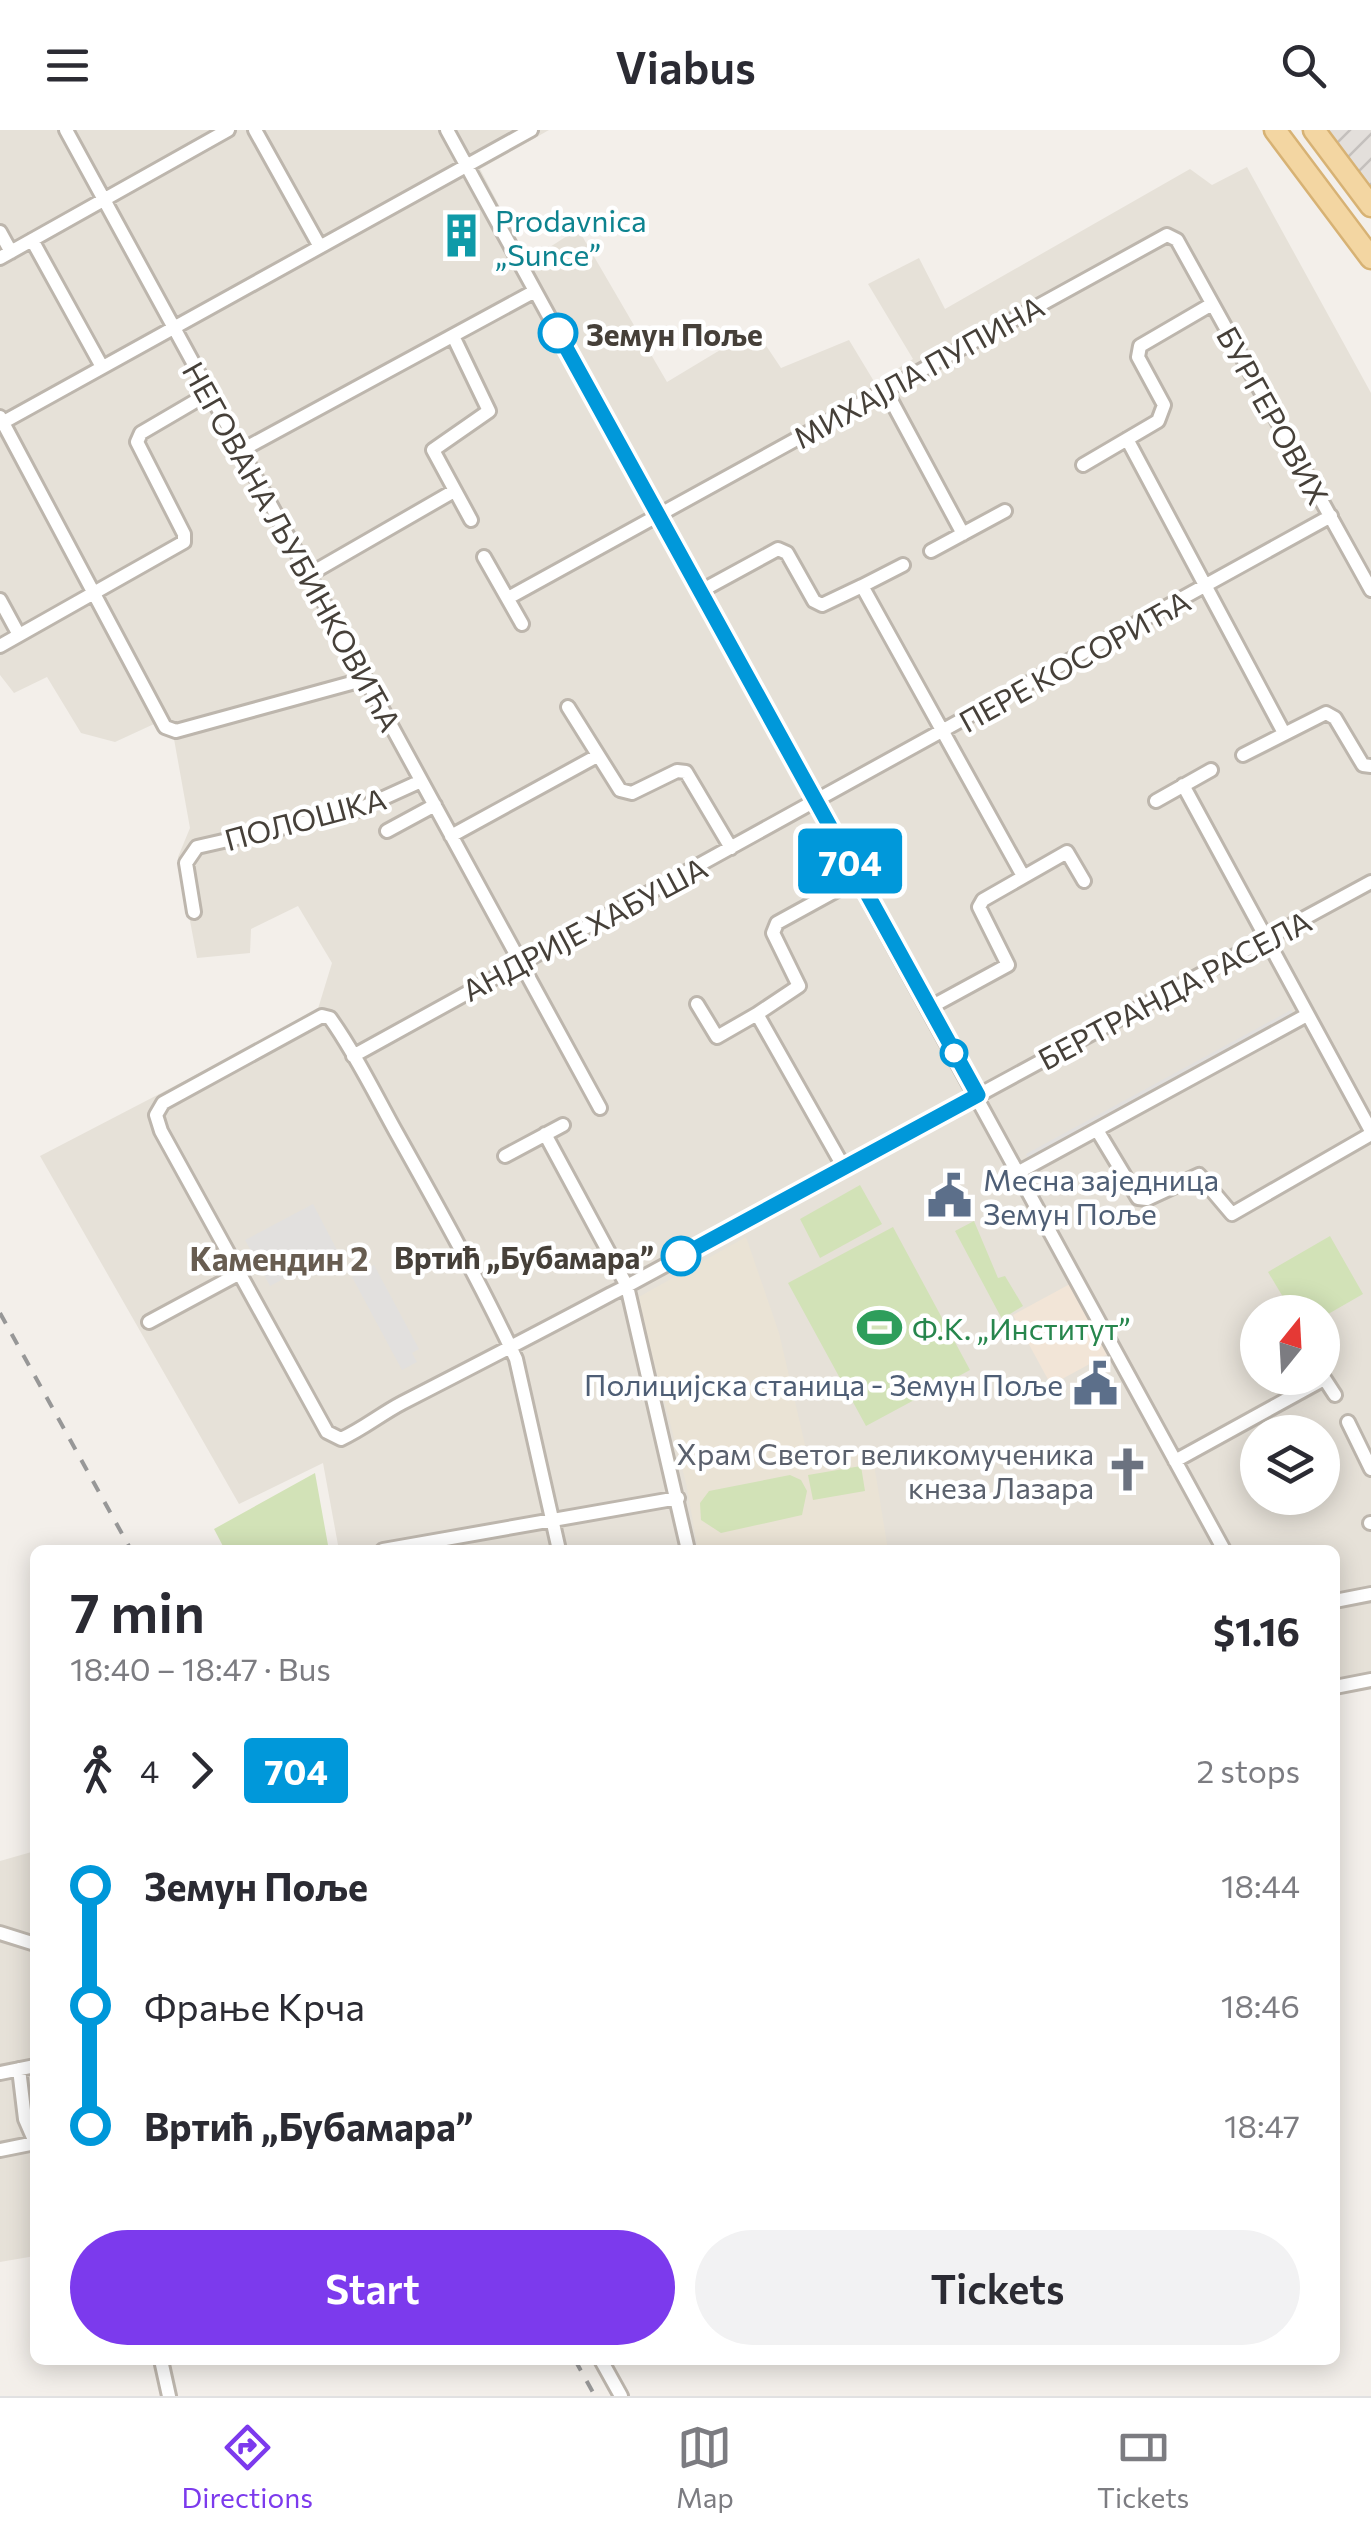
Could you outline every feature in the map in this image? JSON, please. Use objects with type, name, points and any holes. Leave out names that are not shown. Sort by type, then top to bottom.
[{"type":"main road","points":[[1275,130],[1371,258]]},
{"type":"main road","points":[[1314,130],[1371,206]]},
{"type":"street","name":"НЕГОВАНА ЉУБИНКОВИЋА","points":[[66,130],[600,1108]]},
{"type":"street","points":[[0,232],[6,255],[228,130]]},
{"type":"street","points":[[256,130],[319,245]]},
{"type":"street","points":[[447,130],[1221,1545]]},
{"type":"street","points":[[366,679],[176,731],[162,725],[97,593],[1,421],[531,130]]},
{"type":"street","name":"МИХАЈЛА ПУПИНА","points":[[508,598],[1162,236],[1177,240]]},
{"type":"street","points":[[32,240],[101,365]]},
{"type":"street","name":"БУРГЕРОВИХ","points":[[1177,240],[1371,590]]},
{"type":"street","points":[[242,450],[536,291]]},
{"type":"street","points":[[1083,465],[1158,421],[1163,409],[1138,357],[1140,346],[1212,304]]},
{"type":"street","points":[[454,336],[490,411],[435,446],[434,454],[470,520]]},
{"type":"street","points":[[886,389],[963,534]]},
{"type":"street","points":[[0,646],[184,542],[184,534],[137,442],[141,433],[211,392]]},
{"type":"street","points":[[1127,439],[1284,733]]},
{"type":"street","points":[[310,574],[454,491]]},
{"type":"street","points":[[930,551],[1005,512]]},
{"type":"street","name":"ПЕРЕ КОСОРИЋА","points":[[816,802],[1332,516]]},
{"type":"street","points":[[701,591],[778,550],[787,553],[814,601],[822,605],[903,565]]},
{"type":"street","points":[[484,557],[522,624]]},
{"type":"street","points":[[862,586],[946,731],[1023,876]]},
{"type":"street","points":[[0,600],[20,636]]},
{"type":"street","points":[[568,707],[616,786],[628,794],[677,771],[686,772],[731,848]]},
{"type":"street","points":[[1243,755],[1322,714],[1331,714],[1360,762],[1371,766]]},
{"type":"street","points":[[451,836],[596,756]]},
{"type":"street","points":[[1156,800],[1210,770]]},
{"type":"street","name":"ПОЛОШКА","points":[[194,912],[186,863],[190,854],[204,844],[356,811],[421,781]]},
{"type":"street","points":[[1097,1130],[1138,1198],[1147,1199],[1198,1175],[1232,1214],[1371,1132],[1183,786]]},
{"type":"street","name":"АНДРИЈЕ ХАБУША","points":[[353,1056],[816,802]]},
{"type":"street","points":[[387,830],[434,806]]},
{"type":"street","points":[[929,1008],[1006,968],[1008,962],[979,907],[1067,852],[1084,881]]},
{"type":"street","points":[[697,1004],[717,1037],[799,986],[773,933],[776,923],[859,878]]},
{"type":"street","name":"БЕРТРАНДА РАСЕЛА","points":[[240,1273],[327,1432],[336,1439],[1371,882]]},
{"type":"street","points":[[758,1014],[843,1166]]},
{"type":"street","points":[[1019,1172],[1307,1015]]},
{"type":"street","points":[[148,1322],[240,1273],[158,1124],[163,1103],[322,1016],[333,1021],[510,1347],[558,1545]]},
{"type":"street","points":[[505,1156],[563,1124]]},
{"type":"street","points":[[545,1134],[626,1286],[687,1545]]},
{"type":"street","points":[[1175,1460],[1292,1395]]},
{"type":"street","points":[[1348,1422],[1371,1469]]},
{"type":"street","points":[[412,1545],[678,1498]]},
{"type":"street","points":[[1340,1599],[1371,1594]]},
{"type":"street","points":[[1340,1686],[1371,1680]]},
{"type":"street","points":[[0,1933],[30,1942]]},
{"type":"street","points":[[0,2074],[30,2067]]},
{"type":"street","points":[[19,2070],[24,2119],[30,2132]]},
{"type":"street","points":[[0,2150],[30,2143]]},
{"type":"street","points":[[162,2365],[168,2396]]},
{"type":"street","points":[[604,2365],[620,2396]]},
{"type":"shaded area","points":[[0,130],[549,130],[480,169],[528,261],[578,229],[667,382],[755,329],[781,368],[849,340],[875,383],[913,359],[868,284],[919,258],[945,309],[1190,169],[1212,185],[1247,167],[1371,393],[1371,1688],[1340,1694],[1340,1545],[338,1545],[323,1463],[239,1504],[40,1156],[317,1012],[332,963],[298,906],[251,929],[250,953],[197,958],[178,857],[190,828],[174,739],[154,724],[115,742],[81,733],[47,677],[14,693],[0,675]]},
{"type":"shaded area","points":[[1324,130],[1371,130],[1371,192]]},
{"type":"shaded area","points":[[1291,1010],[1298,1020],[1032,1166],[1026,1154]]},
{"type":"shaded area","points":[[313,1204],[337,1250],[270,1286],[245,1240]]},
{"type":"shaded area","points":[[746,1237],[779,1333],[809,1462],[872,1452],[887,1545],[697,1545],[686,1483],[637,1298]]},
{"type":"shaded area","points":[[374,1265],[419,1349],[412,1353],[417,1362],[402,1370],[352,1277]]},
{"type":"shaded area","points":[[1070,1284],[1108,1354],[1051,1385],[1013,1315]]},
{"type":"shaded area","points":[[30,1852],[30,2257],[0,2262],[0,1861]]},
{"type":"green space","points":[[860,1185],[882,1224],[820,1258],[800,1219]]},
{"type":"green space","points":[[974,1221],[998,1278],[1005,1276],[1023,1306],[1002,1319],[955,1231]]},
{"type":"green space","name":"Ф.К. „Институт”","points":[[893,1227],[970,1370],[866,1426],[788,1283]]},
{"type":"green space","points":[[1330,1236],[1363,1294],[1340,1307],[1340,1295],[1282,1295],[1268,1272]]},
{"type":"green space","points":[[861,1466],[865,1491],[813,1500],[808,1475]]},
{"type":"green space","points":[[315,1473],[328,1545],[222,1545],[214,1529]]},
{"type":"green space","points":[[790,1475],[801,1480],[807,1491],[802,1515],[721,1533],[701,1520],[700,1503],[709,1491]]},
{"type":"railway","points":[[0,1313],[128,1545]]},
{"type":"railway","points":[[578,2365],[595,2396]]},
{"type":"bus line","name":"704","points":[[558,333],[978,1095],[681,1256]]},
{"type":"place","name":"Prodavnica „Sunce”","points":[[462,236]]},
{"type":"place","name":"Земун Поље","points":[[558,333]]},
{"type":"place","name":"Месна заједница Земун Поље","points":[[950,1195]]},
{"type":"place","name":"Вртић „Бубамара”","points":[[681,1256]]},
{"type":"place","name":"Ф.К. „Институт”","points":[[879,1327]]},
{"type":"place","name":"Полицијска станица - Земун Поље","points":[[1096,1383]]},
{"type":"place","name":"Храм Светог великомученика кнеза Лазара","points":[[1127,1469]]},
{"type":"district","name":"Камендин 2","points":[[279,1258]]}]
